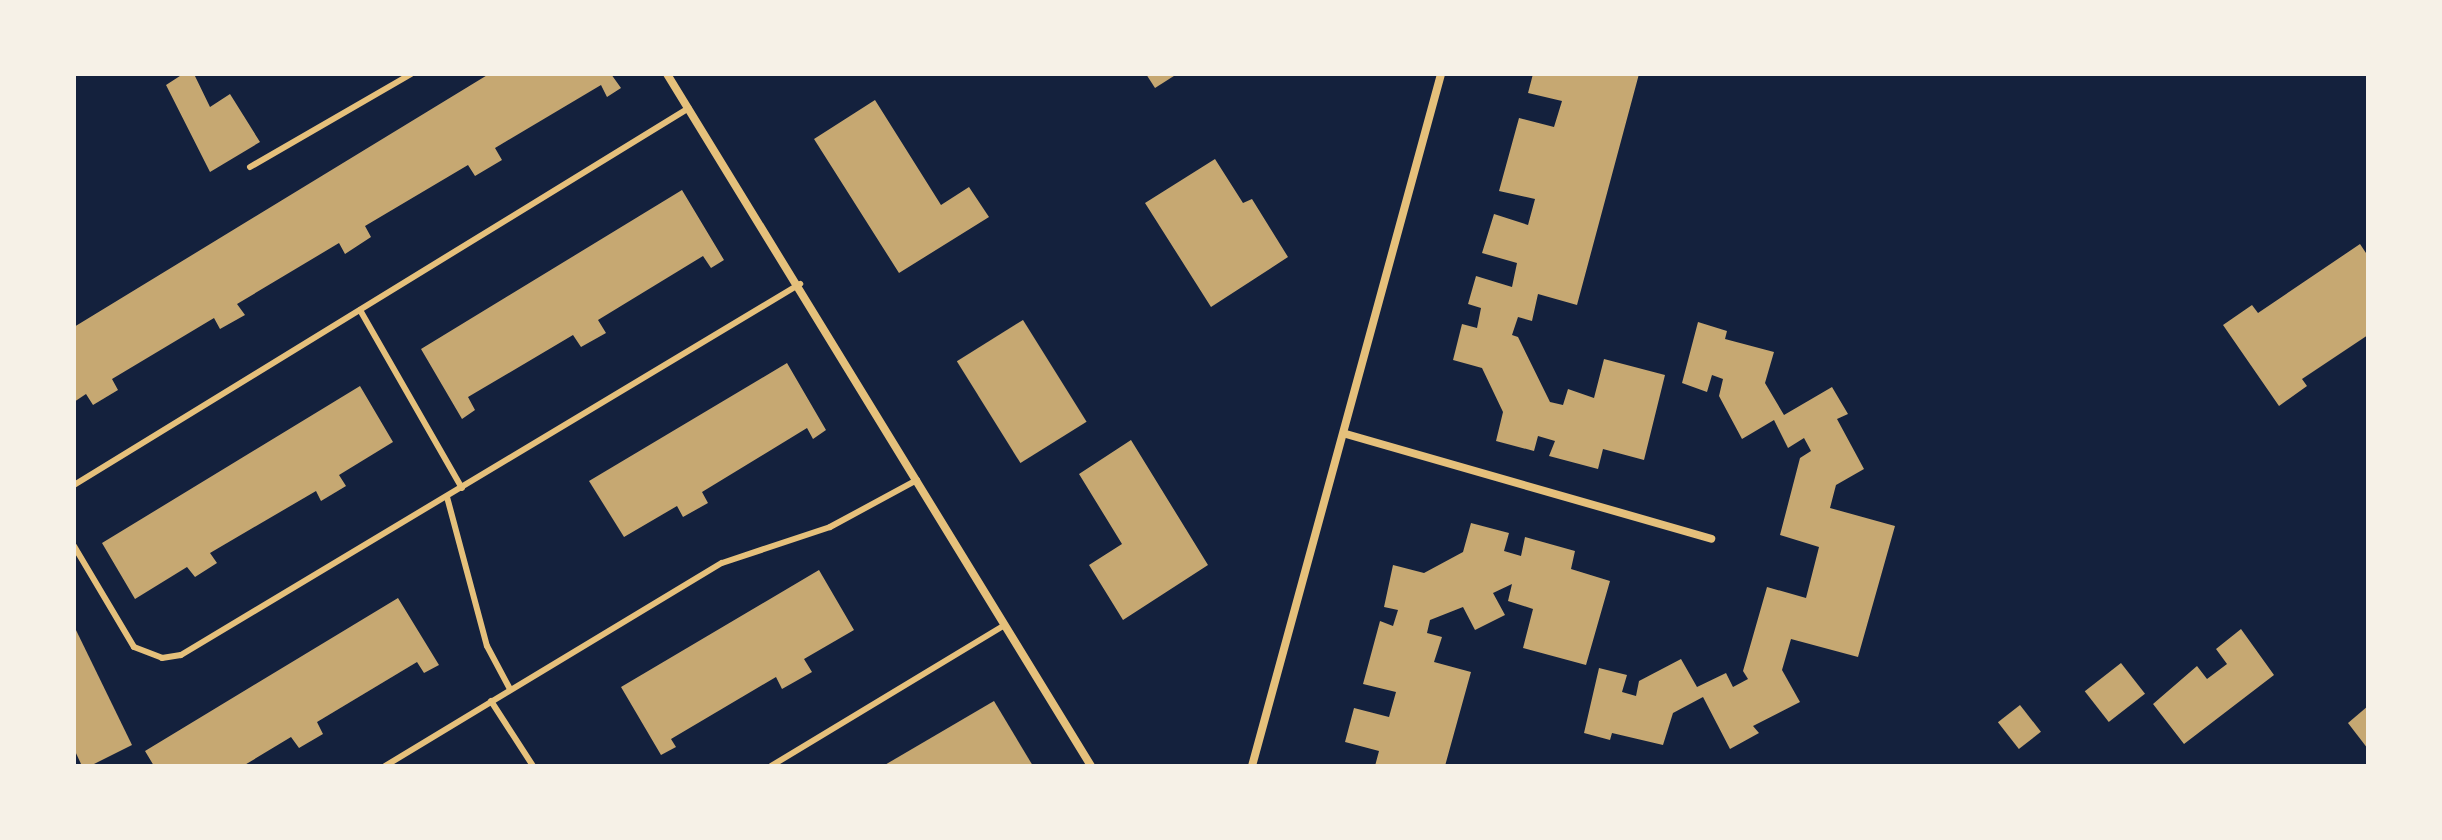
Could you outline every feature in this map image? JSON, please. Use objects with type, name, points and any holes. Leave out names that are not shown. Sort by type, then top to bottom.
[{"type":"street","points":[[667,74],[800,284],[1091,766]]},
{"type":"street","points":[[1252,766],[1346,434],[1441,74]]},
{"type":"street","points":[[1346,434],[1711,539]]},
{"type":"lane","points":[[250,167],[411,74]]},
{"type":"lane","points":[[74,485],[689,108]]},
{"type":"lane","points":[[74,546],[134,647],[162,658],[181,655],[800,284]]},
{"type":"lane","points":[[360,310],[462,488]]},
{"type":"lane","points":[[385,766],[722,563],[830,527],[917,480]]},
{"type":"lane","points":[[447,497],[487,646],[510,689]]},
{"type":"lane","points":[[771,766],[1005,625]]},
{"type":"lane","points":[[491,701],[533,766]]},
{"type":"building","points":[[183,74],[194,74],[210,107],[230,94],[260,142],[210,172],[166,85]]},
{"type":"building","points":[[489,74],[611,74],[621,88],[607,97],[601,85],[495,148],[502,160],[475,176],[468,165],[365,226],[371,237],[345,254],[339,243],[237,304],[245,315],[220,329],[214,318],[112,379],[118,390],[93,405],[86,394],[74,402],[74,327]]},
{"type":"building","points":[[1146,74],[1177,74],[1155,88]]},
{"type":"building","points":[[1533,74],[1639,74],[1577,305],[1538,294],[1532,321],[1518,317],[1512,335],[1518,337],[1550,402],[1563,405],[1568,389],[1594,398],[1604,359],[1665,375],[1644,460],[1603,449],[1598,469],[1549,456],[1555,441],[1538,436],[1534,451],[1496,441],[1503,412],[1482,368],[1453,360],[1462,324],[1477,328],[1481,308],[1468,304],[1476,276],[1512,287],[1517,263],[1482,253],[1494,214],[1528,225],[1535,199],[1499,191],[1519,118],[1554,127],[1562,101],[1528,93]]},
{"type":"building","points":[[875,100],[941,205],[969,187],[989,217],[899,273],[814,139]]},
{"type":"building","points":[[1215,159],[1243,203],[1252,199],[1288,257],[1211,307],[1145,203]]},
{"type":"building","points":[[682,190],[724,260],[711,268],[703,256],[598,320],[606,333],[581,347],[573,335],[468,397],[475,410],[462,419],[421,349]]},
{"type":"building","points":[[2360,244],[2368,256],[2368,335],[2302,379],[2307,386],[2279,406],[2223,325],[2252,305],[2258,313]]},
{"type":"building","points":[[1023,320],[1087,422],[1020,463],[957,361]]},
{"type":"building","points":[[1698,322],[1727,331],[1725,339],[1774,352],[1765,383],[1784,415],[1832,387],[1848,414],[1837,419],[1864,469],[1836,485],[1830,508],[1895,526],[1858,657],[1791,639],[1782,670],[1800,702],[1753,726],[1759,733],[1730,749],[1703,697],[1673,713],[1663,745],[1612,733],[1610,740],[1584,733],[1599,668],[1627,675],[1622,692],[1636,696],[1639,681],[1681,659],[1697,687],[1726,673],[1733,687],[1748,679],[1743,671],[1767,587],[1806,598],[1819,547],[1780,535],[1800,458],[1811,451],[1804,438],[1788,448],[1774,420],[1742,439],[1719,396],[1723,379],[1712,375],[1707,392],[1682,383]]},
{"type":"building","points":[[787,363],[826,430],[813,439],[807,428],[702,492],[708,503],[683,517],[677,506],[624,537],[589,481]]},
{"type":"building","points":[[360,386],[393,442],[339,475],[346,486],[321,501],[316,491],[210,553],[217,563],[195,577],[187,567],[135,599],[102,543]]},
{"type":"building","points":[[1131,440],[1208,565],[1123,620],[1089,565],[1122,544],[1079,474]]},
{"type":"building","points":[[1471,523],[1509,533],[1504,551],[1521,556],[1525,537],[1575,551],[1571,569],[1610,581],[1586,665],[1523,648],[1533,609],[1508,601],[1512,584],[1493,593],[1505,615],[1475,630],[1463,607],[1430,620],[1427,633],[1442,637],[1434,662],[1471,672],[1445,766],[1375,766],[1379,751],[1345,742],[1354,708],[1389,717],[1396,692],[1363,684],[1380,621],[1393,626],[1398,610],[1384,607],[1393,565],[1424,573],[1463,552]]},
{"type":"building","points":[[819,570],[854,630],[804,659],[812,672],[782,689],[776,677],[671,739],[676,747],[661,755],[621,687]]},
{"type":"building","points":[[398,598],[439,665],[424,673],[417,662],[317,722],[323,734],[299,748],[291,737],[243,766],[154,766],[145,751]]},
{"type":"building","points":[[74,626],[132,745],[90,766],[82,766],[74,749]]},
{"type":"building","points":[[2241,629],[2274,675],[2184,744],[2153,704],[2197,666],[2207,679],[2227,664],[2216,649]]},
{"type":"building","points":[[2121,663],[2145,694],[2109,722],[2085,691]]},
{"type":"building","points":[[994,701],[1033,766],[883,766]]},
{"type":"building","points":[[2020,705],[2041,732],[2019,749],[1998,722]]},
{"type":"building","points":[[2368,706],[2368,749],[2348,723]]}]
